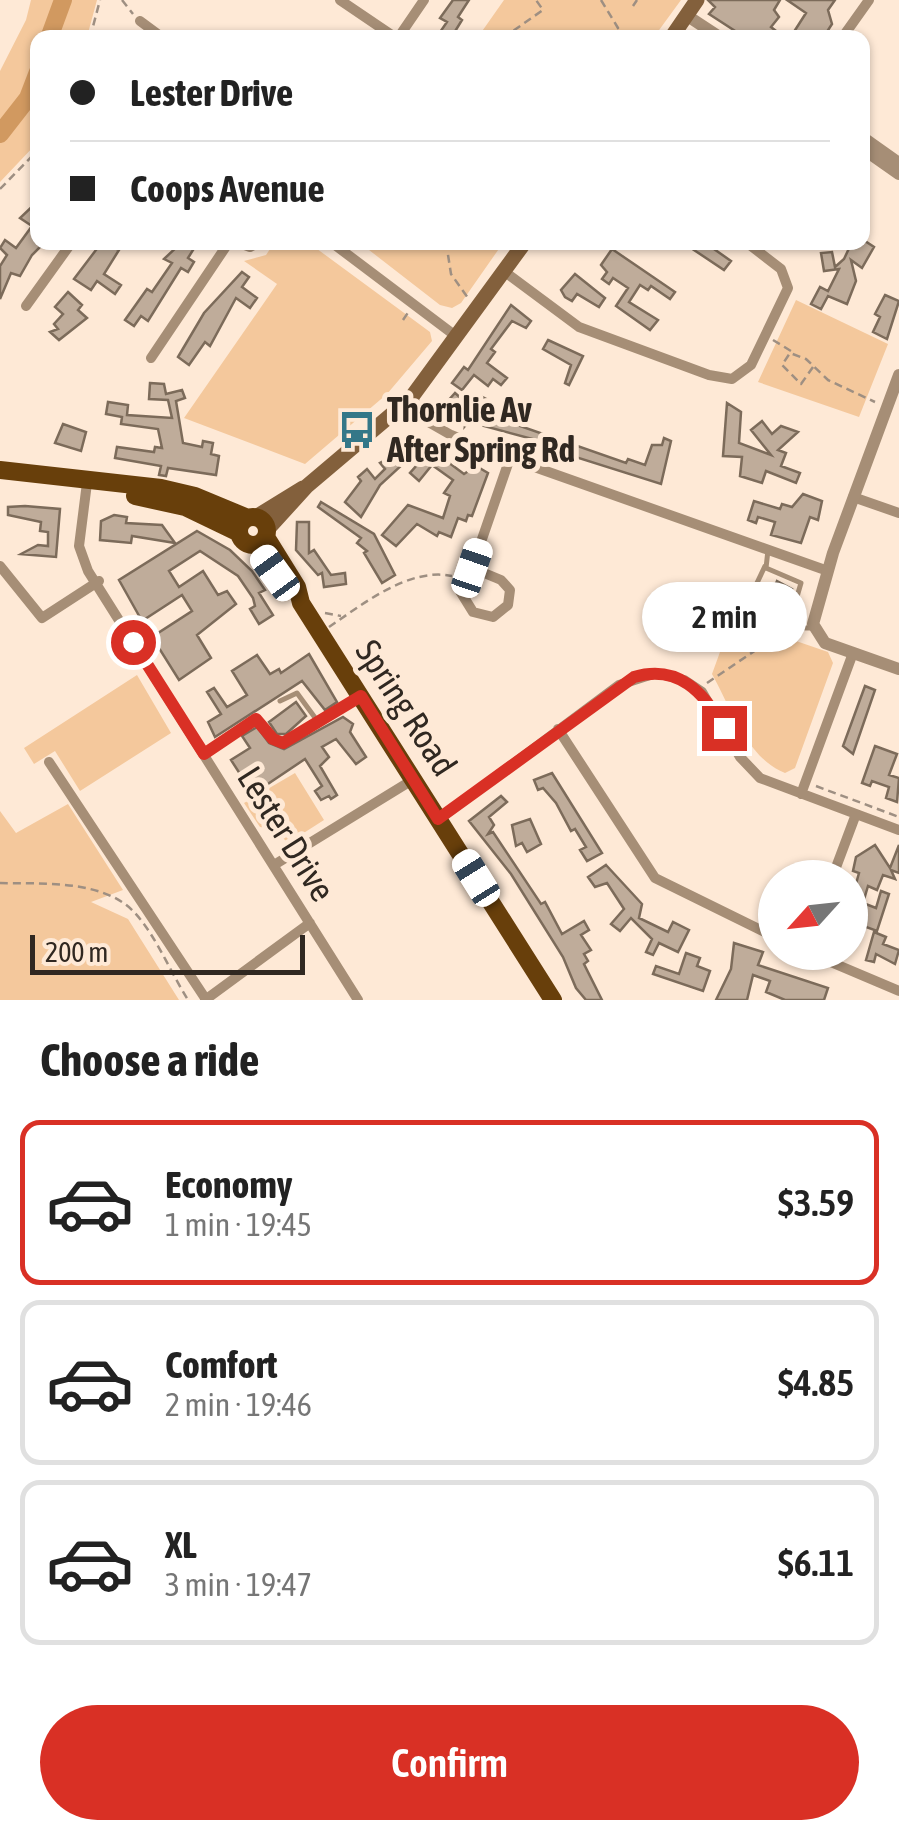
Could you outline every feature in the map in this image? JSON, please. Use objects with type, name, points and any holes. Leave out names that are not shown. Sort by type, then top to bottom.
[{"type":"main road","points":[[677,30],[698,0]]},
{"type":"main road","points":[[0,470],[87,483],[185,507],[254,530],[407,402],[519,250]]},
{"type":"main road","name":"Spring Road","points":[[254,530],[297,587],[300,603],[554,1000]]},
{"type":"street","points":[[340,0],[385,30]]},
{"type":"street","points":[[403,30],[424,0]]},
{"type":"street","points":[[848,30],[869,0]]},
{"type":"street","points":[[136,17],[153,30]]},
{"type":"street","points":[[684,19],[696,30]]},
{"type":"street","points":[[684,19],[705,30]]},
{"type":"street","points":[[870,142],[899,162]]},
{"type":"street","points":[[870,154],[899,174]]},
{"type":"street","points":[[26,306],[66,250]]},
{"type":"street","points":[[151,358],[224,250]]},
{"type":"street","points":[[342,250],[457,337]]},
{"type":"street","points":[[505,272],[579,327],[708,375],[732,379],[751,365],[788,288],[781,269],[756,250]]},
{"type":"street","points":[[899,374],[828,571],[814,631],[825,642],[899,669]]},
{"type":"street","points":[[407,402],[441,430],[510,458],[828,571]]},
{"type":"street","points":[[472,568],[508,586],[510,601],[497,615],[485,618],[470,608],[460,591],[460,577],[472,568],[510,458]]},
{"type":"street","name":"Lester Drive","points":[[87,483],[79,546],[358,1000]]},
{"type":"street","points":[[853,497],[899,513]]},
{"type":"street","points":[[0,566],[42,618],[98,582]]},
{"type":"street","points":[[801,794],[853,653]]},
{"type":"street","points":[[438,819],[634,677],[656,673],[674,676],[702,692],[752,772],[899,830]]},
{"type":"street","points":[[558,729],[655,878],[758,929]]},
{"type":"street","points":[[49,762],[205,999],[310,923]]},
{"type":"street","points":[[274,865],[414,779]]},
{"type":"street","points":[[839,860],[856,814]]},
{"type":"street","points":[[849,970],[899,991]]},
{"type":"lane","points":[[768,550],[765,566],[760,569],[747,604],[748,615],[782,630],[814,631]]},
{"type":"lane","points":[[765,566],[801,583],[791,617],[796,629]]},
{"type":"lane","points":[[280,701],[297,693],[316,719]]},
{"type":"lane","points":[[204,754],[256,719],[273,739],[283,743],[316,719],[361,696]]},
{"type":"path","points":[[92,30],[100,0]]},
{"type":"path","points":[[122,0],[136,17]]},
{"type":"path","points":[[514,30],[543,10],[536,0]]},
{"type":"path","points":[[633,6],[637,0]]},
{"type":"path","points":[[603,1],[618,28],[615,30]]},
{"type":"path","points":[[0,189],[30,158]]},
{"type":"path","points":[[447,250],[451,274],[473,301]]},
{"type":"path","points":[[402,320],[410,310]]},
{"type":"path","points":[[769,338],[828,380],[875,402]]},
{"type":"path","points":[[791,352],[782,368],[797,382],[805,382],[813,367]]},
{"type":"path","points":[[328,628],[378,594],[434,574],[460,577]]},
{"type":"path","points":[[318,612],[346,616]]},
{"type":"path","points":[[704,685],[753,648],[777,639],[779,632]]},
{"type":"path","points":[[810,785],[899,817]]},
{"type":"path","points":[[0,883],[70,886],[106,894],[134,912],[188,1000]]},
{"type":"shaded area","points":[[31,0],[97,0],[89,30],[30,30],[30,150],[0,182],[0,71],[26,20]]},
{"type":"shaded area","points":[[504,0],[681,0],[659,30],[483,30]]},
{"type":"shaded area","points":[[269,250],[319,250],[430,332],[432,341],[387,394],[305,464],[184,418],[277,284],[244,261],[266,255]]},
{"type":"shaded area","points":[[369,250],[497,250],[461,303],[452,308],[440,305]]},
{"type":"shaded area","points":[[796,300],[888,344],[859,417],[758,382]]},
{"type":"shaded area","points":[[732,619],[828,652],[833,663],[795,768],[785,773],[750,744],[712,674]]},
{"type":"shaded area","points":[[137,675],[171,733],[80,791],[55,751],[34,764],[24,748]]},
{"type":"shaded area","points":[[295,773],[324,820],[288,843],[274,829],[260,827],[244,803]]},
{"type":"shaded area","points":[[68,804],[123,890],[91,902],[128,919],[179,1000],[0,1000],[0,811],[16,833]]},
{"type":"building","points":[[453,0],[469,0],[458,17],[462,20],[456,30],[442,30],[447,22],[440,18]]},
{"type":"building","points":[[708,0],[780,0],[774,10],[779,17],[771,27],[775,30],[734,30],[709,14],[715,7]]},
{"type":"building","points":[[787,0],[835,0],[828,10],[832,24],[828,30],[795,30],[806,13]]},
{"type":"building","points":[[30,209],[30,225],[20,218]]},
{"type":"building","points":[[30,229],[30,250],[37,250],[20,276],[11,273],[0,299],[0,266],[7,255],[0,248],[5,240],[16,248]]},
{"type":"building","points":[[870,244],[874,247],[862,268],[851,260],[856,281],[847,304],[828,296],[821,309],[811,304],[820,287],[828,291],[839,269],[824,271],[821,253],[832,252],[835,267],[848,250],[870,250]]},
{"type":"building","points":[[96,250],[119,250],[104,274],[121,285],[115,294],[97,281],[91,290],[74,279]]},
{"type":"building","points":[[174,250],[193,250],[188,258],[194,262],[188,272],[181,268],[148,321],[141,316],[134,326],[125,320],[147,289],[152,292],[172,263],[164,259]]},
{"type":"building","points":[[613,250],[675,292],[670,299],[651,286],[648,290],[640,285],[629,302],[658,320],[650,330],[616,306],[628,288],[613,278],[609,284],[602,279],[607,272],[601,265]]},
{"type":"building","points":[[694,250],[715,250],[731,261],[724,270]]},
{"type":"building","points":[[242,272],[249,277],[242,287],[257,298],[250,308],[236,298],[210,346],[205,342],[189,365],[178,357],[204,313]]},
{"type":"building","points":[[575,274],[605,298],[599,307],[577,294],[572,301],[565,297],[561,290]]},
{"type":"building","points":[[68,292],[82,305],[78,310],[87,318],[59,340],[50,332],[58,329],[54,324],[63,314],[55,307]]},
{"type":"building","points":[[885,295],[899,301],[887,339],[873,332],[880,317],[875,314]]},
{"type":"building","points":[[511,305],[531,321],[526,328],[512,321],[491,349],[495,352],[487,363],[507,378],[501,385],[493,379],[488,386],[474,375],[462,390],[452,383],[464,367],[468,370]]},
{"type":"building","points":[[548,340],[583,356],[569,385],[565,383],[571,365],[543,349]]},
{"type":"building","points":[[150,383],[164,384],[166,394],[182,390],[185,398],[176,401],[183,443],[202,447],[203,441],[213,443],[211,454],[219,456],[216,475],[168,468],[166,476],[159,475],[161,466],[115,458],[117,447],[154,452],[155,447],[162,448],[158,429],[121,424],[122,417],[106,414],[108,402],[128,405],[127,415],[172,418],[168,400],[149,399]]},
{"type":"building","points":[[455,393],[471,407],[478,395],[488,400],[465,426],[466,419],[447,402]]},
{"type":"building","points":[[727,403],[741,412],[739,443],[771,455],[751,430],[762,421],[772,434],[781,426],[798,432],[778,450],[786,453],[781,466],[800,473],[796,483],[766,471],[762,483],[740,476],[742,457],[723,456]]},
{"type":"building","points":[[501,409],[522,420],[520,426],[626,463],[628,459],[645,465],[652,445],[662,445],[664,438],[671,441],[661,484],[550,449],[551,444],[484,426],[488,418],[494,421]]},
{"type":"building","points":[[63,424],[86,432],[81,451],[55,443]]},
{"type":"building","points":[[413,436],[464,474],[476,466],[488,473],[472,516],[468,515],[466,521],[458,518],[451,537],[439,532],[437,536],[417,524],[396,546],[382,535],[408,505],[443,518],[450,496],[444,493],[453,480],[432,465],[419,481],[410,473],[424,457],[406,447]]},
{"type":"building","points":[[395,455],[403,464],[380,485],[361,517],[345,502],[361,481],[358,477],[367,469],[375,479],[385,469],[380,463]]},
{"type":"building","points":[[803,494],[822,501],[818,520],[810,517],[801,543],[771,535],[775,522],[758,517],[756,523],[748,520],[754,501],[780,509],[782,504],[792,507]]},
{"type":"building","points":[[321,502],[374,534],[395,575],[382,583],[364,553],[367,551],[357,543],[361,538],[318,507]]},
{"type":"building","points":[[8,507],[60,509],[56,557],[21,554],[38,545],[48,546],[48,532],[40,531],[41,522],[8,515]]},
{"type":"building","points":[[114,515],[127,517],[126,523],[162,525],[175,543],[132,536],[131,543],[100,540],[101,521]]},
{"type":"building","points":[[297,522],[309,522],[309,553],[314,550],[331,575],[345,573],[346,584],[324,587],[322,573],[318,575],[296,550]]},
{"type":"building","points":[[197,531],[230,550],[252,571],[265,590],[259,593],[273,615],[259,624],[250,609],[255,606],[253,598],[238,576],[200,551],[169,571],[179,587],[203,571],[218,595],[227,591],[236,604],[197,635],[211,658],[179,680],[152,637],[192,611],[182,595],[142,621],[119,580]]},
{"type":"building","points":[[777,581],[792,589],[780,623],[759,613],[769,586],[774,588]]},
{"type":"building","points":[[309,654],[337,702],[325,710],[302,681],[215,737],[208,722],[221,714],[207,692],[214,688],[227,707],[247,695],[232,671],[257,655],[270,674],[279,669],[281,673]]},
{"type":"building","points":[[865,686],[875,690],[853,754],[843,746]]},
{"type":"building","points":[[296,702],[306,716],[286,734],[277,734],[269,722]]},
{"type":"building","points":[[343,717],[353,724],[350,732],[366,757],[356,764],[336,739],[322,747],[329,757],[320,766],[337,795],[331,799],[329,796],[321,800],[315,791],[322,786],[305,759],[253,794],[231,760],[250,748],[242,736],[257,727],[269,743],[284,749]]},
{"type":"building","points":[[875,746],[897,754],[889,775],[899,778],[897,802],[886,798],[889,787],[872,781],[870,786],[862,783]]},
{"type":"building","points":[[552,773],[602,853],[587,861],[580,850],[586,847],[575,829],[571,831],[556,803],[543,788],[538,790],[534,780]]},
{"type":"building","points":[[501,796],[507,802],[489,817],[494,825],[488,834],[493,832],[541,904],[545,902],[562,934],[584,921],[589,930],[581,935],[591,950],[584,954],[588,961],[584,964],[602,1000],[586,1000],[576,988],[563,957],[511,874],[469,821]]},
{"type":"building","points":[[530,819],[541,844],[527,852],[522,843],[516,846],[512,825]]},
{"type":"building","points":[[875,845],[890,868],[899,845],[899,873],[891,870],[895,879],[883,875],[877,890],[868,886],[868,860],[855,860]]},
{"type":"building","points":[[606,865],[642,904],[639,918],[668,932],[673,922],[689,930],[678,952],[659,943],[653,955],[646,952],[652,939],[631,918],[620,931],[611,924],[624,909],[607,883],[595,887],[588,877]]},
{"type":"building","points":[[881,891],[889,894],[877,931],[868,928],[868,905],[876,908]]},
{"type":"building","points":[[874,932],[886,937],[883,944],[899,950],[895,964],[876,954],[874,962],[868,960]]},
{"type":"building","points":[[734,943],[758,950],[758,970],[773,970],[828,988],[824,1000],[785,1000],[766,992],[770,981],[753,975],[747,1000],[716,1000],[731,969]]},
{"type":"building","points":[[686,953],[700,958],[697,966],[710,971],[703,991],[653,974],[656,966],[679,974]]},
{"type":"waterway","points":[[52,30],[63,0]]},
{"type":"waterway","points":[[0,134],[30,93]]},
{"type":"place","name":"Thornlie Av After Spring Rd","points":[[357,430]]},
{"type":"route","points":[[133,642],[204,754],[258,718],[273,739],[283,743],[316,719],[361,696],[438,819],[618,685],[642,674],[684,680],[709,700],[724,728]]}]
